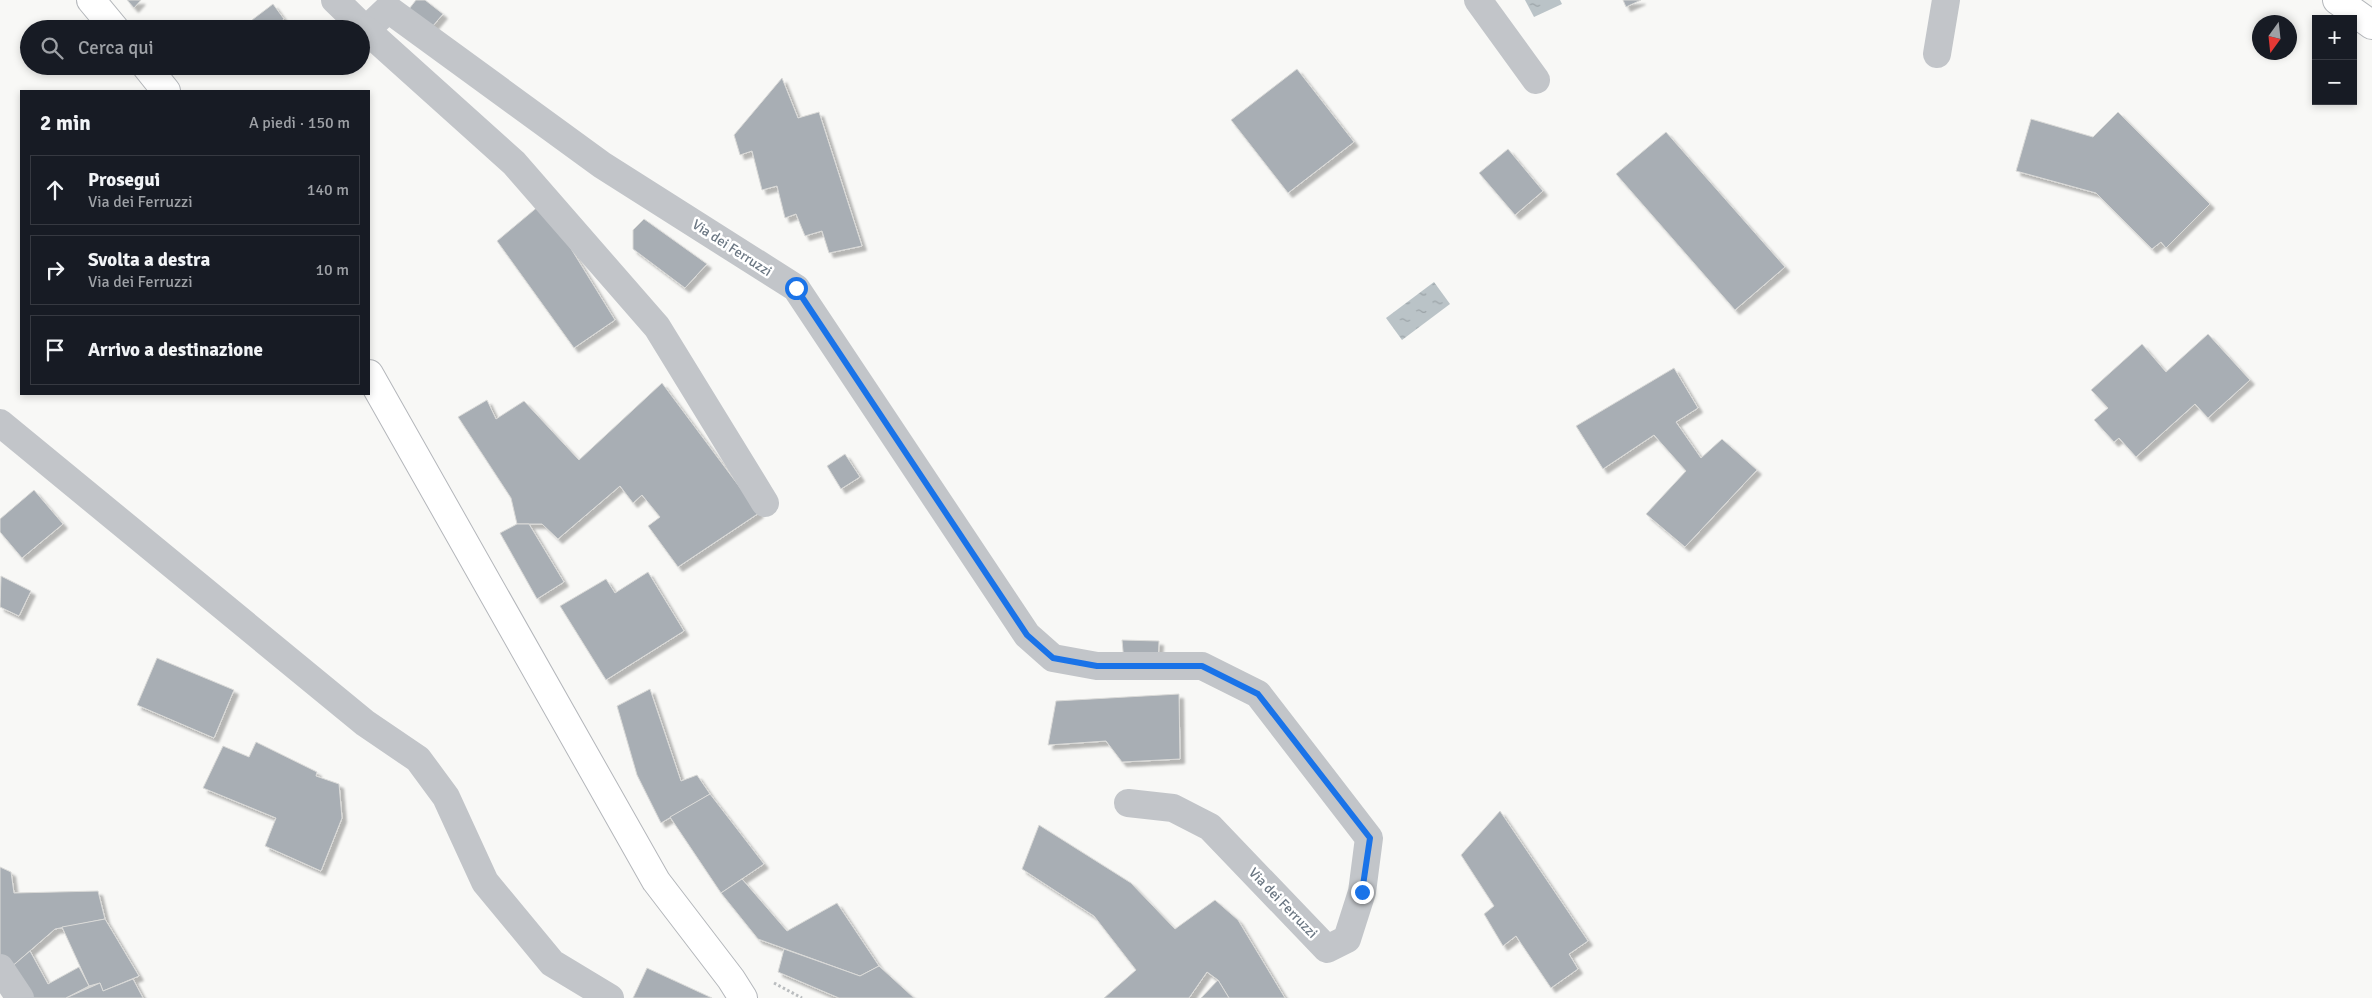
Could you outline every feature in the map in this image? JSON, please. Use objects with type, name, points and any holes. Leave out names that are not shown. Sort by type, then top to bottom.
[{"type":"main road","points":[[92,0],[108,20]]},
{"type":"main road","points":[[2337,0],[2372,25]]},
{"type":"main road","points":[[153,75],[165,90]]},
{"type":"main road","points":[[370,376],[656,881],[731,979],[743,998]]},
{"type":"street","points":[[335,0],[356,20]]},
{"type":"street","points":[[1478,0],[1536,80]]},
{"type":"street","points":[[1938,54],[1946,0]]},
{"type":"street","name":"Via dei Ferruzzi","points":[[370,26],[388,9],[602,164],[796,288],[1027,635],[1053,658],[1097,666],[1202,666],[1258,694],[1370,838],[1362,892],[1348,938],[1327,949],[1210,827],[1173,808],[1128,803]]},
{"type":"street","points":[[370,34],[514,163],[657,327],[765,503]]},
{"type":"street","points":[[0,423],[366,723],[418,758],[446,797],[485,882],[552,963],[610,998]]},
{"type":"street","points":[[0,968],[20,998]]},
{"type":"water","points":[[1525,0],[1560,0],[1562,4],[1534,17]]},
{"type":"water","points":[[1434,282],[1450,304],[1402,340],[1386,318]]},
{"type":"building","points":[[127,0],[141,0],[134,8]]},
{"type":"building","points":[[416,0],[425,0],[443,14],[432,27],[409,9]]},
{"type":"building","points":[[1623,0],[1641,0],[1626,7]]},
{"type":"building","points":[[273,4],[284,19],[283,20],[252,20]]},
{"type":"building","points":[[1297,69],[1354,142],[1288,193],[1231,120]]},
{"type":"building","points":[[782,78],[798,118],[819,112],[862,246],[829,253],[822,231],[805,236],[796,214],[785,218],[777,186],[762,190],[752,151],[740,155],[734,135]]},
{"type":"building","points":[[2118,112],[2210,204],[2166,248],[2161,242],[2152,249],[2096,193],[2016,171],[2031,119],[2093,137]]},
{"type":"building","points":[[1666,132],[1785,267],[1735,310],[1616,174]]},
{"type":"building","points":[[1508,149],[1543,191],[1515,215],[1479,173]]},
{"type":"building","points":[[540,205],[557,226],[615,320],[574,348],[497,241]]},
{"type":"building","points":[[644,219],[707,264],[685,288],[633,249],[633,230]]},
{"type":"building","points":[[2208,334],[2250,380],[2208,418],[2195,404],[2136,457],[2119,438],[2114,442],[2094,420],[2108,408],[2091,390],[2142,344],[2166,372]]},
{"type":"building","points":[[1674,368],[1698,408],[1676,422],[1701,458],[1722,439],[1757,470],[1685,547],[1646,514],[1686,471],[1654,435],[1603,469],[1576,426]]},
{"type":"building","points":[[662,383],[759,513],[678,567],[648,526],[660,517],[642,495],[633,503],[620,486],[558,539],[542,524],[517,524],[511,498],[458,417],[487,400],[496,419],[524,401],[579,460]]},
{"type":"building","points":[[845,454],[860,477],[841,489],[827,466]]},
{"type":"building","points":[[34,490],[63,524],[22,558],[0,532],[0,519]]},
{"type":"building","points":[[517,524],[529,524],[564,582],[537,599],[500,533]]},
{"type":"building","points":[[648,572],[684,631],[606,680],[560,606],[606,579],[615,593]]},
{"type":"building","points":[[1,576],[31,591],[19,616],[0,607]]},
{"type":"building","points":[[1122,640],[1159,641],[1158,664],[1124,662]]},
{"type":"building","points":[[157,658],[234,690],[214,738],[137,705]]},
{"type":"building","points":[[650,689],[681,781],[697,775],[710,794],[661,823],[637,775],[617,706]]},
{"type":"building","points":[[1179,694],[1180,759],[1122,762],[1106,741],[1048,745],[1056,701]]},
{"type":"building","points":[[256,742],[317,772],[316,776],[339,784],[342,818],[321,871],[265,846],[276,818],[203,788],[223,746],[249,757]]},
{"type":"building","points":[[710,794],[764,864],[721,893],[670,817]]},
{"type":"building","points":[[1500,811],[1588,941],[1569,954],[1578,969],[1551,988],[1516,936],[1503,946],[1484,914],[1494,906],[1461,855]]},
{"type":"building","points":[[1039,825],[1131,883],[1175,929],[1215,900],[1238,920],[1285,998],[1229,998],[1218,980],[1207,972],[1189,998],[1104,998],[1136,970],[1094,916],[1022,869]]},
{"type":"building","points":[[0,867],[11,872],[14,893],[98,891],[105,919],[55,929],[9,969],[0,956]]},
{"type":"building","points":[[742,879],[787,931],[837,903],[879,966],[860,976],[758,939],[721,893]]},
{"type":"building","points":[[105,919],[139,976],[103,991],[100,983],[89,986],[62,927]]},
{"type":"building","points":[[784,949],[860,976],[879,966],[914,998],[839,998],[778,972]]},
{"type":"building","points":[[30,951],[48,984],[79,967],[89,986],[66,998],[28,998],[9,969]]},
{"type":"building","points":[[647,968],[712,998],[633,998]]},
{"type":"building","points":[[133,979],[143,998],[66,998],[100,983],[103,991]]},
{"type":"building","points":[[1218,980],[1229,998],[1201,998]]},
{"type":"route","points":[[796,288],[1027,635],[1053,658],[1097,666],[1202,666],[1258,694],[1370,838],[1362,892]]}]
